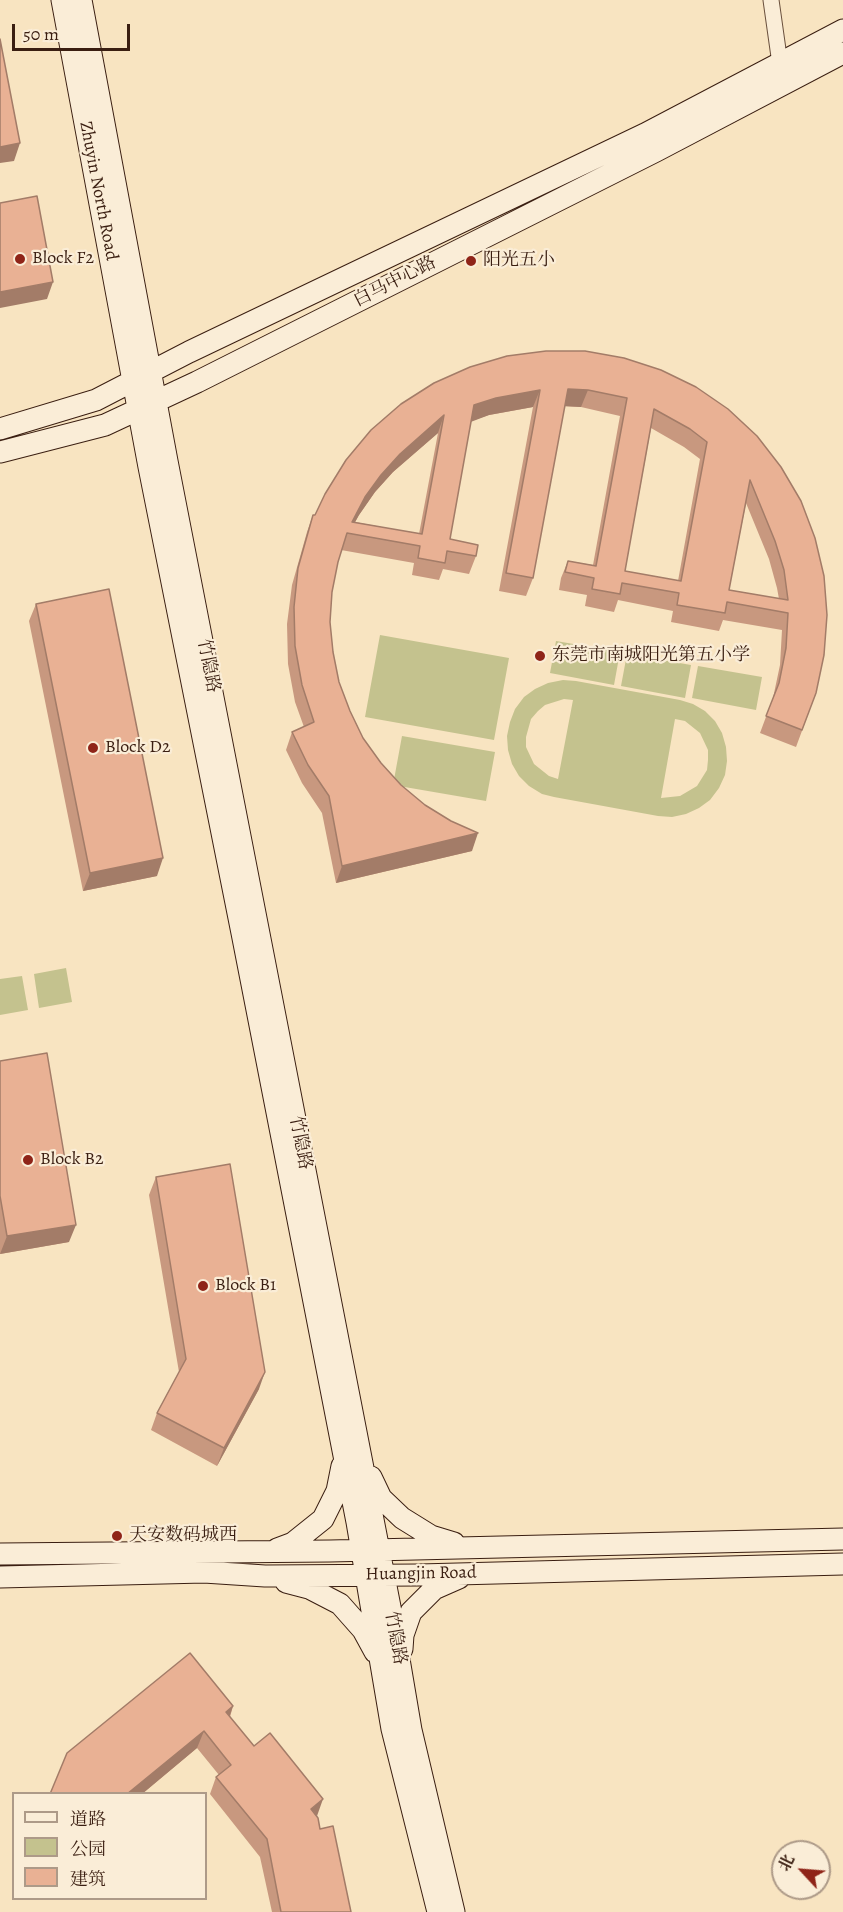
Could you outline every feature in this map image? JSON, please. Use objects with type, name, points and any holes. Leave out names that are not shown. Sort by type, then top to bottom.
[{"type":"street","name":"Zhuyin North Road","points":[[62,0],[142,377]]},
{"type":"street","name":"Zhuyin North Road","points":[[81,0],[142,377]]},
{"type":"street","points":[[771,0],[782,85]]},
{"type":"street","name":"白马中心路","points":[[0,429],[96,400],[645,134],[843,30]]},
{"type":"street","name":"白马中心路","points":[[0,452],[105,425],[645,157],[843,53]]},
{"type":"street","name":"竹隐路","points":[[142,377],[371,1550],[391,1664],[411,1730],[454,1912]]},
{"type":"street","points":[[270,1551],[293,1544],[322,1519],[353,1458],[381,1498],[402,1518],[431,1536],[472,1548]]},
{"type":"street","name":"Huangjin Road","points":[[0,1554],[472,1548],[841,1537]]},
{"type":"street","name":"Huangjin Road","points":[[0,1577],[204,1572],[265,1576],[470,1574],[843,1564]]},
{"type":"street","points":[[265,1576],[309,1588],[340,1604],[391,1664],[411,1612],[434,1589],[470,1574]]},
{"type":"street","name":"竹隐路","points":[[391,1664],[392,1729],[438,1912]]},
{"type":"green space","points":[[380,635],[509,658],[494,740],[365,717]]},
{"type":"green space","points":[[556,641],[620,652],[614,685],[550,673]]},
{"type":"green space","points":[[627,654],[691,665],[685,698],[621,686]]},
{"type":"green space","points":[[698,666],[762,677],[756,710],[692,698]]},
{"type":"green space","points":[[563,680],[576,681],[680,700],[705,711],[722,733],[726,747],[725,775],[719,788],[710,800],[699,808],[672,817],[542,794],[519,776],[512,764],[507,736],[515,709],[524,697],[548,683]],"holes":[[[564,699],[573,700],[558,779],[549,776],[534,764],[526,747],[526,737],[531,719],[538,711],[545,705]],[[675,719],[685,721],[700,733],[708,750],[707,770],[697,786],[680,796],[661,798]]]},
{"type":"green space","points":[[402,736],[495,752],[486,801],[393,785]]},
{"type":"green space","points":[[66,968],[72,1002],[39,1008],[34,974]]},
{"type":"green space","points":[[22,976],[28,1010],[0,1015],[0,979]]},
{"type":"building","points":[[0,39],[20,143],[0,147]]},
{"type":"building","name":"Block F2","points":[[37,196],[53,282],[0,292],[0,203]]},
{"type":"building","points":[[546,351],[585,351],[624,358],[661,370],[696,387],[728,409],[757,436],[781,467],[801,501],[815,538],[824,576],[827,615],[824,655],[816,693],[802,730],[766,716],[779,683],[786,648],[788,613],[727,602],[725,613],[677,605],[679,593],[622,583],[620,594],[592,589],[594,578],[565,572],[568,561],[596,566],[627,398],[588,390],[568,389],[533,578],[506,573],[540,390],[496,398],[474,405],[450,539],[478,545],[476,556],[447,551],[445,563],[418,558],[420,546],[347,533],[332,592],[330,622],[339,682],[363,738],[401,785],[425,805],[451,821],[478,833],[342,866],[329,796],[308,765],[292,732],[314,722],[302,685],[295,646],[294,607],[298,568],[313,515],[346,460],[371,430],[401,404],[434,383],[470,367],[507,356]],"holes":[[[654,409],[690,429],[707,442],[681,581],[625,571]],[[444,415],[422,534],[352,522],[365,497],[381,475],[400,454]],[[750,480],[775,541],[784,570],[788,600],[729,590]]]},
{"type":"building","name":"Block D2","points":[[109,589],[163,858],[90,873],[36,604]]},
{"type":"building","name":"Block B2","points":[[47,1053],[76,1225],[7,1236],[0,1196],[0,1061]]},
{"type":"building","name":"Block B1","points":[[230,1164],[265,1372],[224,1448],[157,1413],[186,1359],[156,1177]]},
{"type":"building","points":[[190,1653],[233,1706],[226,1712],[254,1746],[270,1733],[323,1799],[311,1809],[318,1818],[320,1829],[333,1826],[351,1912],[281,1912],[267,1839],[216,1777],[231,1765],[204,1731],[129,1792],[51,1792],[67,1753]]},
{"type":"place","name":"Block F2","points":[[20,259]]},
{"type":"place","name":"阳光五小","points":[[471,261]]},
{"type":"place","name":"东莞市南城阳光第五小学","points":[[540,656]]},
{"type":"place","name":"Block D2","points":[[93,748]]},
{"type":"place","name":"Block B2","points":[[28,1160]]},
{"type":"place","name":"Block B1","points":[[203,1286]]},
{"type":"place","name":"天安数码城西","points":[[117,1536]]}]
